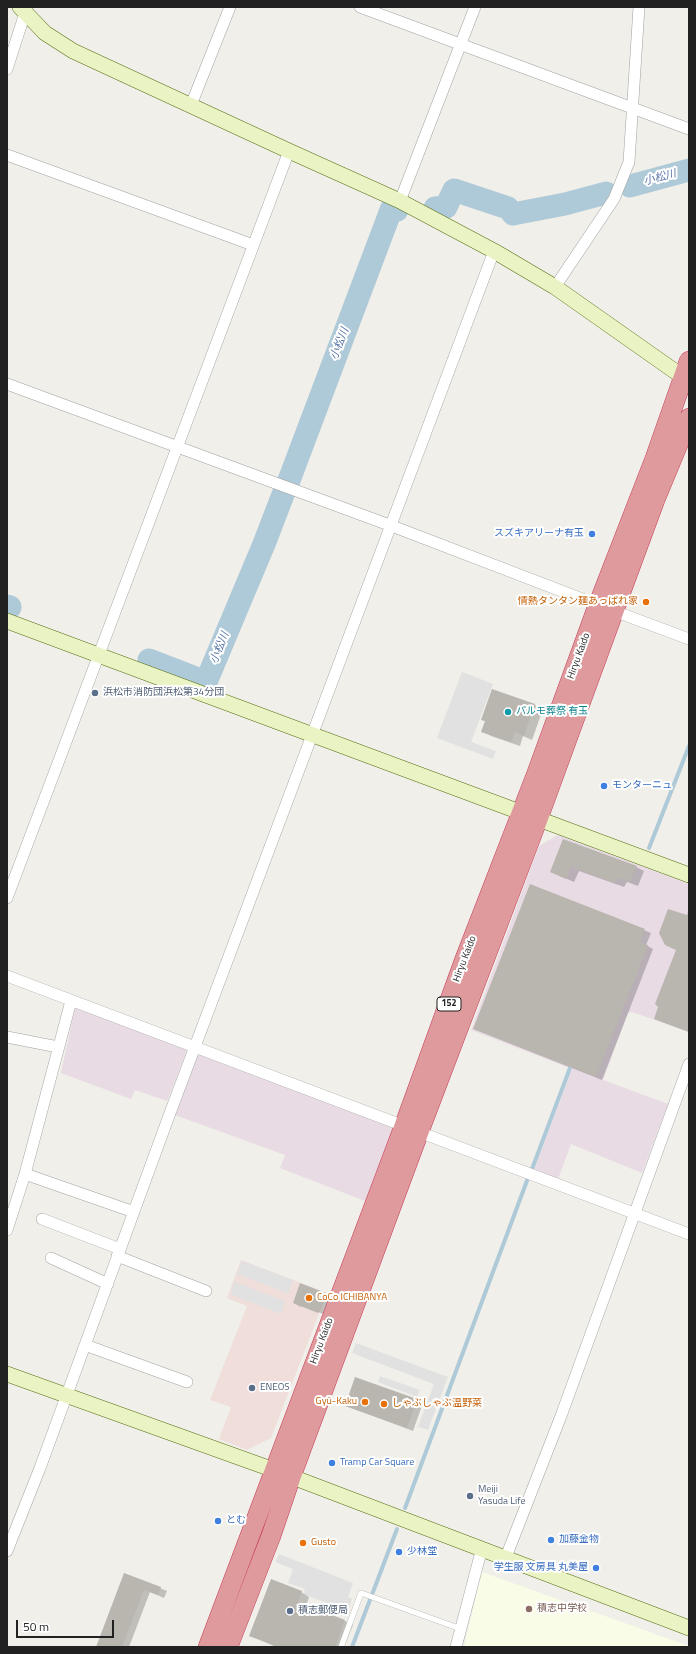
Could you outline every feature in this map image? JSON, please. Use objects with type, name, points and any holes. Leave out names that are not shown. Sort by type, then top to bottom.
[{"type":"highway","name":"Hiryu Kaido","points":[[411,1129],[538,819],[655,458],[687,372]]},
{"type":"highway","name":"Hiryu Kaido","points":[[208,1647],[283,1474],[411,1129],[521,813],[606,608],[655,500],[689,418]]},
{"type":"highway","name":"Hiryu Kaido","points":[[228,1647],[271,1536],[283,1474]]},
{"type":"street","points":[[191,106],[230,7]]},
{"type":"street","points":[[360,7],[689,129]]},
{"type":"street","points":[[400,201],[475,7]]},
{"type":"street","points":[[555,287],[614,199],[628,162],[639,7]]},
{"type":"street","points":[[24,10],[45,33],[72,51],[400,201],[555,287],[687,372]]},
{"type":"street","points":[[7,69],[24,10]]},
{"type":"street","points":[[7,898],[176,447],[237,292],[252,245],[289,151]]},
{"type":"street","points":[[7,155],[252,245]]},
{"type":"street","points":[[7,1551],[40,1468],[119,1252],[494,252]]},
{"type":"street","points":[[7,384],[392,526],[689,639]]},
{"type":"street","points":[[7,621],[689,875]]},
{"type":"street","points":[[7,976],[71,1001],[196,1046],[689,1234]]},
{"type":"street","points":[[7,1230],[25,1174],[71,1001]]},
{"type":"street","points":[[7,1037],[58,1047]]},
{"type":"street","points":[[506,1557],[564,1408],[689,1064]]},
{"type":"street","points":[[25,1174],[134,1212]]},
{"type":"street","points":[[42,1219],[206,1291]]},
{"type":"street","points":[[51,1258],[108,1284]]},
{"type":"street","points":[[85,1345],[187,1382]]},
{"type":"street","points":[[7,1374],[66,1394],[482,1548],[689,1628]]},
{"type":"street","points":[[456,1647],[482,1548]]},
{"type":"lane","points":[[341,1647],[361,1593],[460,1629]]},
{"type":"shaded area","points":[[462,672],[493,684],[471,742],[496,751],[493,759],[437,738]]},
{"type":"shaded area","points":[[558,835],[689,884],[689,1032],[632,1012],[628,1013],[603,1080],[668,1104],[642,1173],[571,1144],[558,1179],[534,1170],[572,1069],[471,1030],[539,846]]},
{"type":"shaded area","points":[[75,1008],[188,1048],[167,1101],[135,1090],[131,1099],[61,1073]]},
{"type":"shaded area","points":[[198,1053],[394,1126],[365,1201],[280,1168],[285,1155],[175,1115]]},
{"type":"shaded area","points":[[241,1260],[327,1293],[271,1438],[247,1450],[219,1439],[231,1407],[210,1400],[247,1306],[227,1298]]},
{"type":"shaded area","points":[[242,1261],[293,1280],[288,1293],[237,1274]]},
{"type":"shaded area","points":[[235,1282],[285,1301],[281,1314],[230,1294]]},
{"type":"shaded area","points":[[356,1343],[448,1377],[428,1430],[418,1427],[434,1384],[352,1353]]},
{"type":"shaded area","points":[[380,1376],[420,1390],[417,1397],[378,1382]]},
{"type":"shaded area","points":[[279,1554],[353,1583],[348,1597],[352,1599],[348,1611],[303,1594],[305,1589],[288,1583],[293,1569],[275,1562]]},
{"type":"shaded area","name":"積志中学校","points":[[482,1572],[689,1646],[689,1647],[464,1647]]},
{"type":"building","name":"パルモ葬祭 有玉","points":[[492,689],[535,704],[524,736],[515,732],[511,742],[481,732],[485,721],[481,720]]},
{"type":"building","points":[[563,839],[637,866],[630,882],[618,878],[615,883],[571,867],[566,879],[550,872]]},
{"type":"building","points":[[530,884],[645,929],[640,942],[648,945],[596,1077],[473,1029]]},
{"type":"building","points":[[668,909],[687,915],[689,909],[689,1032],[654,1019],[658,1007],[655,1004],[676,950],[665,945],[659,933]]},
{"type":"building","name":"CoCo ICHIBANYA","points":[[300,1283],[326,1293],[318,1313],[293,1303]]},
{"type":"building","points":[[355,1377],[417,1399],[407,1428],[345,1406]]},
{"type":"building","points":[[124,1573],[161,1587],[158,1595],[144,1590],[122,1647],[96,1647]]},
{"type":"building","name":"積志郵便局","points":[[271,1579],[302,1591],[298,1602],[345,1620],[335,1647],[278,1647],[249,1636]]},
{"type":"waterway","name":"小松川","points":[[630,186],[689,170]]},
{"type":"waterway","name":"小松川","points":[[435,208],[446,207],[454,190],[508,208],[513,214],[565,204],[606,193]]},
{"type":"waterway","name":"小松川","points":[[288,483],[391,210],[397,210]]},
{"type":"waterway","name":"小松川","points":[[149,660],[206,682],[264,544],[284,492]]},
{"type":"waterway","points":[[649,848],[689,746]]},
{"type":"waterway","points":[[532,1169],[570,1068]]},
{"type":"waterway","points":[[405,1508],[528,1178]]},
{"type":"waterway","points":[[352,1647],[397,1529]]},
{"type":"place","name":"スズキアリーナ有玉","points":[[592,534]]},
{"type":"place","name":"情熱タンタン麺あっぱれ家","points":[[646,602]]},
{"type":"place","name":"浜松市消防団浜松第34分団","points":[[95,693]]},
{"type":"place","name":"パルモ葬祭 有玉","points":[[508,712]]},
{"type":"place","name":"モンターニュ","points":[[604,786]]},
{"type":"place","name":"CoCo ICHIBANYA","points":[[309,1298]]},
{"type":"place","name":"ENEOS","points":[[252,1388]]},
{"type":"place","name":"Gyū-Kaku","points":[[365,1402]]},
{"type":"place","name":"しゃぶしゃぶ温野菜","points":[[384,1404]]},
{"type":"place","name":"Tramp Car Square","points":[[332,1463]]},
{"type":"place","name":"Meiji Yasuda Life","points":[[470,1496]]},
{"type":"place","name":"とむ","points":[[218,1521]]},
{"type":"place","name":"加藤金物","points":[[551,1540]]},
{"type":"place","name":"Gusto","points":[[303,1543]]},
{"type":"place","name":"少林堂","points":[[399,1552]]},
{"type":"place","name":"学生服 文房具 丸美屋","points":[[596,1568]]},
{"type":"place","name":"積志中学校","points":[[529,1609]]},
{"type":"place","name":"積志郵便局","points":[[290,1611]]}]
